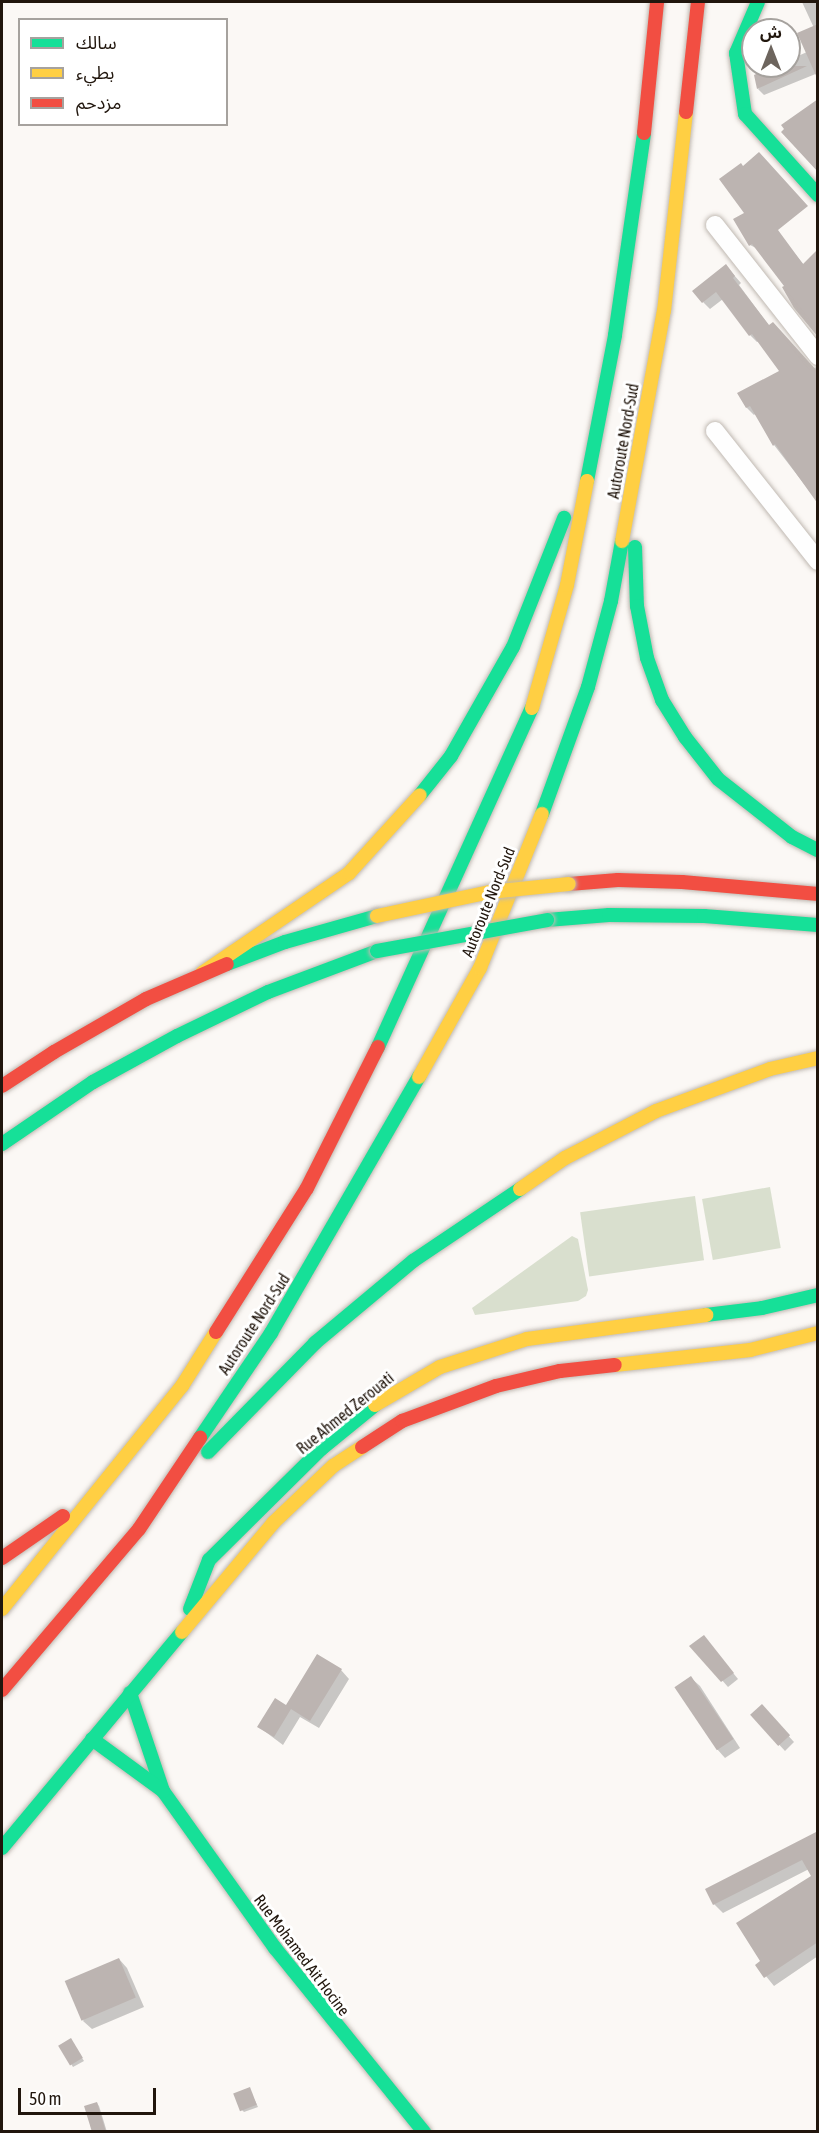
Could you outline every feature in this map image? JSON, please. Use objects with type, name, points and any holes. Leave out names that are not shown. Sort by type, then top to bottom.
[{"type":"main road","name":"Autoroute Nord-Sud","points":[[2,1609],[182,1386],[307,1188],[388,1028],[534,703],[567,585],[615,335],[640,167],[657,2]]},
{"type":"main road","name":"Autoroute Nord-Sud","points":[[2,1690],[139,1529],[271,1333],[480,968],[560,768],[588,687],[611,602],[664,311],[698,2]]},
{"type":"main road","points":[[758,2],[736,53],[744,114],[818,195]]},
{"type":"main road","points":[[202,972],[349,873],[399,822],[451,756],[513,647],[596,432]]},
{"type":"main road","points":[[636,461],[637,606],[647,658],[662,700],[685,737],[718,779],[792,837],[818,850]]},
{"type":"main road","points":[[2,1086],[54,1052],[146,999],[202,972],[285,942],[377,916],[490,892],[618,880],[682,882],[818,894]]},
{"type":"main road","points":[[2,1144],[93,1082],[177,1036],[267,992],[377,951],[547,920],[609,915],[704,916],[818,925]]},
{"type":"main road","points":[[139,1529],[217,1442],[315,1343],[413,1261],[565,1158],[656,1111],[770,1069],[818,1058]]},
{"type":"main road","name":"Rue Ahmed Zerouati","points":[[181,1629],[209,1560],[321,1449],[407,1384],[440,1367],[527,1339],[762,1308],[818,1294]]},
{"type":"main road","name":"Rue Ahmed Zerouati","points":[[2,1848],[181,1629],[281,1515],[333,1466],[402,1421],[496,1386],[560,1371],[750,1350],[818,1333]]},
{"type":"main road","points":[[2,1558],[91,1496]]},
{"type":"main road","points":[[130,1693],[163,1791]]},
{"type":"main road","points":[[92,1739],[163,1791]]},
{"type":"main road","name":"Rue Mohamed Ait Hocine","points":[[163,1791],[207,1856],[275,1948],[347,2040],[424,2132]]},
{"type":"street","points":[[715,225],[818,356]]},
{"type":"street","points":[[715,430],[818,561]]},
{"type":"green space","points":[[770,1187],[781,1248],[713,1260],[702,1199]]},
{"type":"green space","points":[[695,1196],[704,1260],[589,1277],[580,1212]]},
{"type":"green space","points":[[572,1236],[578,1239],[588,1290],[586,1296],[578,1301],[475,1315],[472,1308]]},
{"type":"building","points":[[818,24],[818,80],[801,42],[801,31]]},
{"type":"building","points":[[755,78],[781,78],[757,89]]},
{"type":"building","points":[[818,99],[818,172],[781,132],[784,129],[781,125]]},
{"type":"building","points":[[759,152],[808,206],[778,230],[803,264],[818,249],[818,337],[794,308],[782,287],[784,286],[752,244],[749,246],[733,219],[744,213],[719,179],[741,163],[743,166]]},
{"type":"building","points":[[726,264],[735,276],[733,278],[769,325],[773,322],[818,372],[818,504],[775,444],[773,446],[750,406],[746,408],[737,393],[779,371],[752,334],[749,336],[716,292],[702,303],[692,291]]},
{"type":"building","points":[[704,1635],[734,1673],[721,1682],[689,1646]]},
{"type":"building","points":[[317,1654],[342,1669],[310,1721],[291,1709],[274,1737],[257,1727],[275,1698],[286,1705]]},
{"type":"building","points":[[691,1676],[733,1739],[717,1750],[674,1687]]},
{"type":"building","points":[[762,1704],[790,1735],[778,1746],[750,1715]]},
{"type":"building","points":[[818,1831],[818,1942],[764,1978],[755,1965],[760,1961],[736,1923],[811,1876],[802,1860],[713,1905],[705,1889]]},
{"type":"building","points":[[119,1958],[136,1998],[81,2021],[65,1981]]},
{"type":"building","points":[[71,2038],[83,2058],[70,2065],[58,2046]]},
{"type":"building","points":[[250,2087],[257,2105],[240,2111],[233,2093]]},
{"type":"building","points":[[97,2102],[106,2132],[92,2132],[84,2106]]},
{"type":"traffic: fast","points":[[758,2],[736,53],[745,114],[818,195]]},
{"type":"traffic: fast","points":[[587,481],[615,335],[644,133]]},
{"type":"traffic: fast","points":[[420,795],[451,756],[513,647],[564,518]]},
{"type":"traffic: fast","points":[[542,814],[588,687],[611,601],[622,541]]},
{"type":"traffic: fast","points":[[635,547],[637,606],[647,658],[662,700],[685,737],[718,779],[792,837],[818,850]]},
{"type":"traffic: fast","points":[[378,1047],[532,708]]},
{"type":"traffic: fast","points":[[547,920],[609,915],[704,916],[818,925]]},
{"type":"traffic: fast","points":[[227,964],[285,942],[377,916]]},
{"type":"traffic: fast","points":[[377,951],[547,920]]},
{"type":"traffic: fast","points":[[2,1144],[93,1082],[177,1036],[268,992],[377,951]]},
{"type":"traffic: fast","points":[[200,1438],[271,1333],[419,1077]]},
{"type":"traffic: fast","points":[[208,1452],[315,1343],[413,1261],[520,1189]]},
{"type":"traffic: fast","points":[[706,1315],[762,1308],[818,1295]]},
{"type":"traffic: fast","points":[[190,1609],[209,1560],[321,1449],[375,1405]]},
{"type":"traffic: fast","points":[[2,1848],[182,1632]]},
{"type":"traffic: fast","points":[[130,1693],[163,1791],[275,1948],[424,2132]]},
{"type":"traffic: fast","points":[[92,1739],[163,1791]]},
{"type":"traffic: slow","points":[[622,541],[664,311],[686,112]]},
{"type":"traffic: slow","points":[[532,708],[567,585],[587,481]]},
{"type":"traffic: slow","points":[[202,973],[349,873],[420,795]]},
{"type":"traffic: slow","points":[[419,1077],[480,968],[542,814]]},
{"type":"traffic: slow","points":[[377,916],[490,892],[569,884]]},
{"type":"traffic: slow","points":[[520,1189],[565,1158],[656,1111],[770,1069],[818,1058]]},
{"type":"traffic: slow","points":[[375,1405],[440,1367],[527,1339],[706,1315]]},
{"type":"traffic: slow","points":[[2,1609],[182,1386],[216,1332]]},
{"type":"traffic: slow","points":[[615,1365],[750,1350],[818,1333]]},
{"type":"traffic: slow","points":[[182,1632],[273,1523],[333,1466],[362,1447]]},
{"type":"traffic: jam","points":[[644,133],[657,2]]},
{"type":"traffic: jam","points":[[686,112],[698,2]]},
{"type":"traffic: jam","points":[[569,884],[618,880],[682,882],[818,894]]},
{"type":"traffic: jam","points":[[2,1086],[54,1052],[146,999],[227,964]]},
{"type":"traffic: jam","points":[[216,1332],[307,1188],[378,1047]]},
{"type":"traffic: jam","points":[[362,1447],[402,1421],[496,1386],[560,1371],[615,1365]]},
{"type":"traffic: jam","points":[[2,1690],[139,1529],[200,1438]]},
{"type":"traffic: jam","points":[[2,1558],[63,1516]]}]
